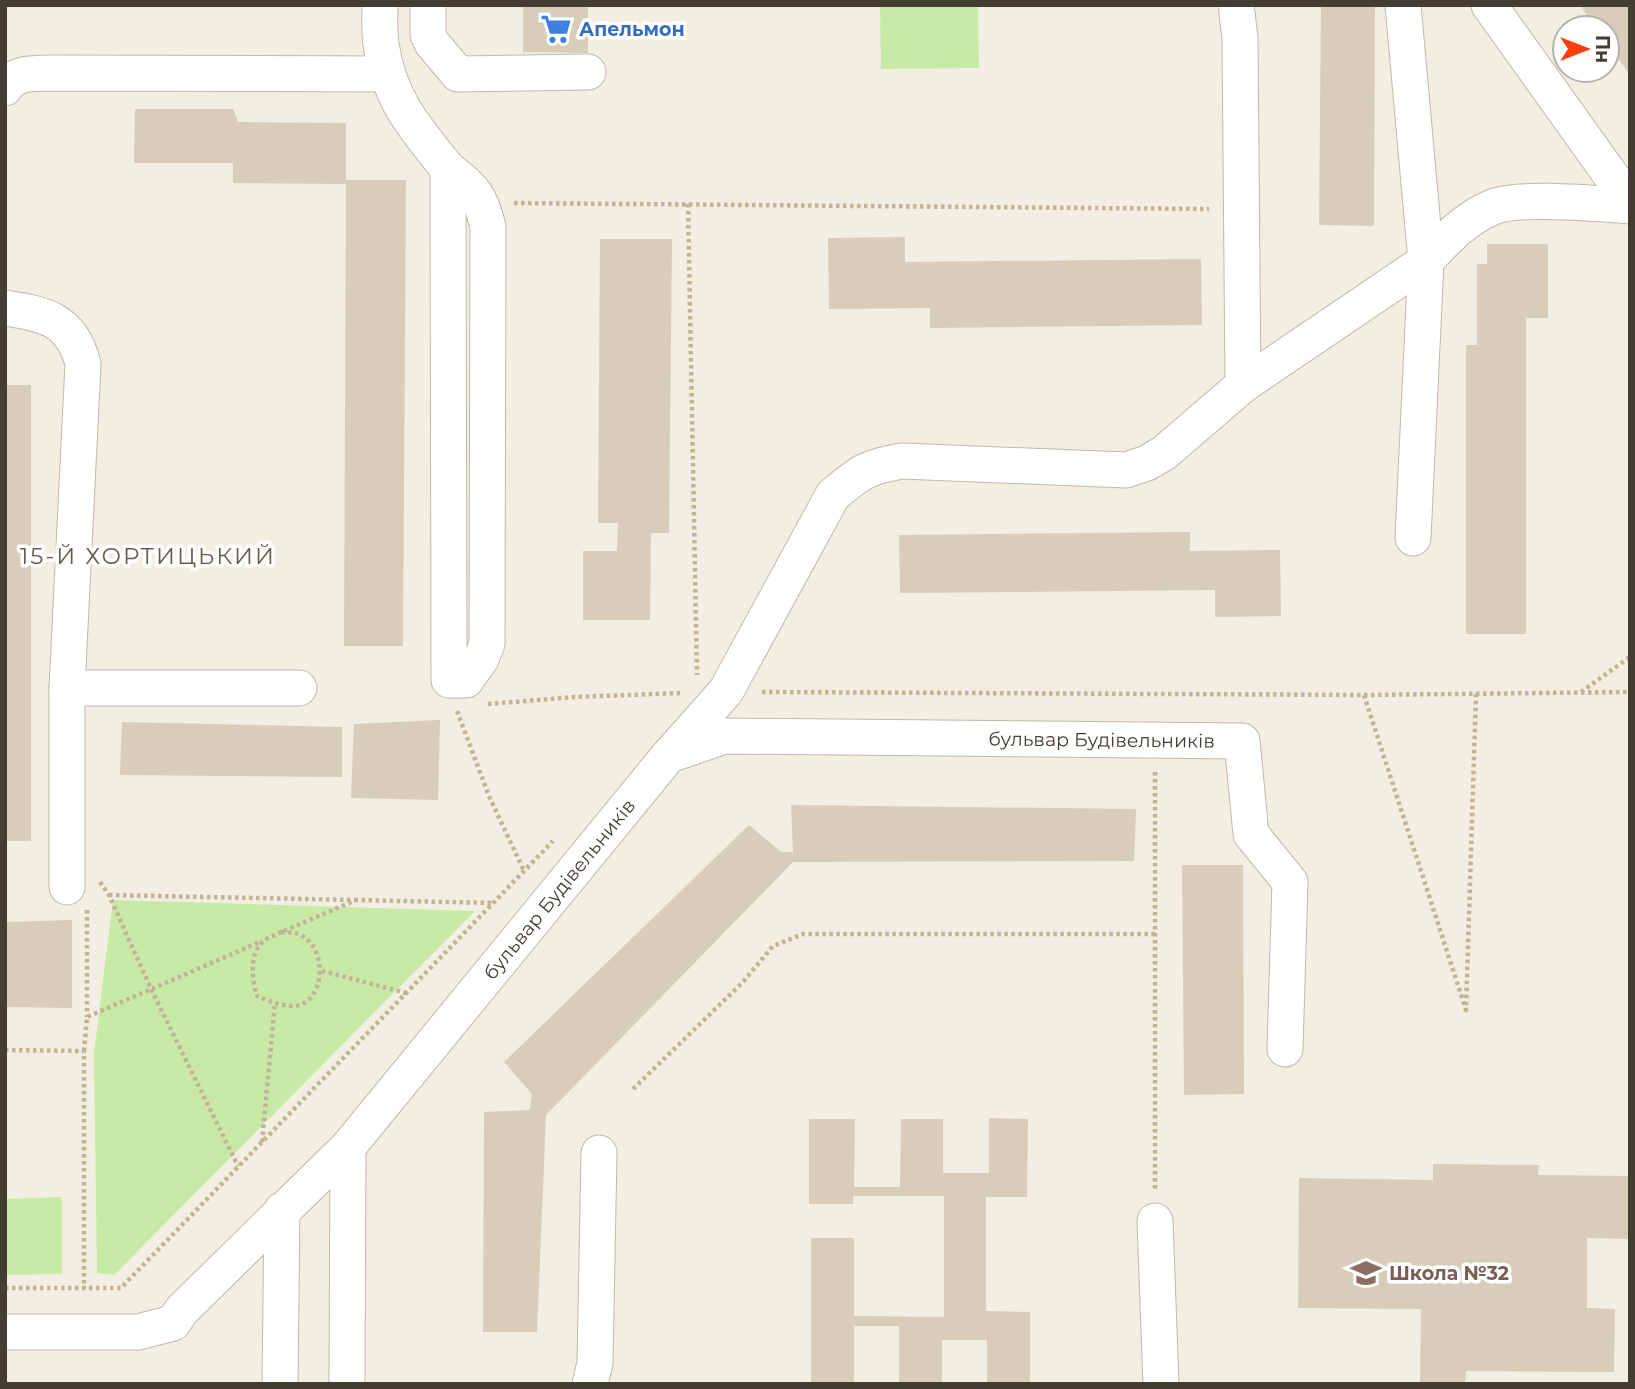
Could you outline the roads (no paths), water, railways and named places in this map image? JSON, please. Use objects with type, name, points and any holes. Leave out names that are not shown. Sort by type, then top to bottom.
[{"type":"street","points":[[380,5],[380,42],[396,99],[411,123],[448,169],[469,185],[482,202],[488,227],[486,644],[481,659],[466,680],[449,680],[448,169]]},
{"type":"street","points":[[428,5],[428,35],[458,74],[588,72]]},
{"type":"street","points":[[432,43],[451,40],[450,5]]},
{"type":"street","points":[[1236,5],[1240,38],[1243,385]]},
{"type":"street","points":[[1403,5],[1426,261],[1413,538]]},
{"type":"street","points":[[1489,5],[1630,204]]},
{"type":"street","points":[[6,83],[21,75],[48,73],[387,74]]},
{"type":"street","points":[[669,755],[712,692],[833,495],[857,475],[873,466],[902,461],[1126,470],[1147,463],[1164,453],[1243,385],[1426,261],[1468,220],[1496,205],[1544,202],[1630,204]]},
{"type":"street","points":[[5,308],[39,313],[57,321],[79,346],[83,364],[67,688],[83,889]]},
{"type":"street","points":[[67,688],[299,688]]},
{"type":"street","name":"бульвар Будівельників","points":[[5,1332],[138,1332],[173,1323],[182,1310],[348,1147],[669,755],[725,736],[1242,741],[1251,834],[1290,882],[1285,1049]]},
{"type":"street","points":[[346,1384],[348,1147]]},
{"type":"street","points":[[590,1384],[596,1363],[599,1153]]},
{"type":"street","points":[[280,1384],[282,1210]]},
{"type":"street","points":[[1156,1221],[1161,1384]]},
{"type":"place","name":"Апельмон","points":[[556,29]]},
{"type":"place","name":"Школа №32","points":[[1366,1273]]},
{"type":"district","name":"15-Й ХОРТИЦЬКИЙ","points":[[148,556]]}]
